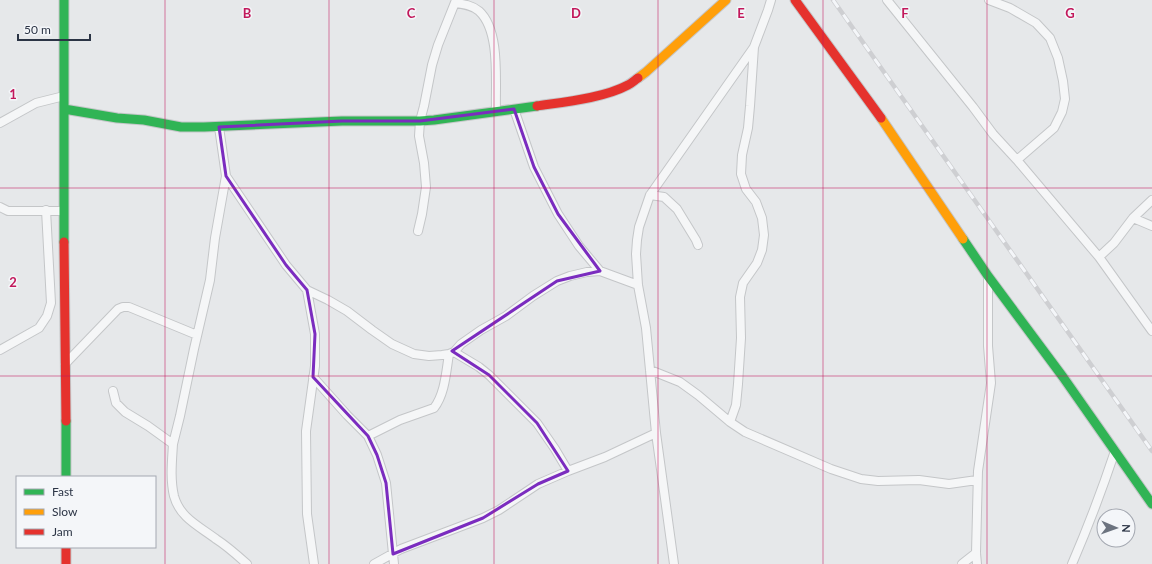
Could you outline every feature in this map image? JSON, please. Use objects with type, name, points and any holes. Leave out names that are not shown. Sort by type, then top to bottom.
[{"type":"street","points":[[64,0],[66,476]]},
{"type":"street","points":[[64,109],[117,118],[144,120],[181,127],[219,127],[342,120],[420,121],[563,102],[604,94],[628,86],[646,72],[726,0]]},
{"type":"street","points":[[674,564],[656,433],[646,328],[638,285],[636,254],[638,227],[650,195],[664,173],[683,149],[754,46],[771,0]]},
{"type":"street","points":[[795,0],[874,108],[988,276],[1063,377],[1152,504]]},
{"type":"street","points":[[887,0],[993,134],[1017,160],[1099,257],[1152,331]]},
{"type":"street","points":[[989,0],[1010,8],[1036,23],[1050,38],[1058,58],[1063,81],[1065,99],[1062,112],[1054,128],[1017,160]]},
{"type":"street","points":[[418,232],[426,187],[425,169],[419,136],[420,121],[434,58],[455,1],[479,11],[489,26],[495,57],[496,111]]},
{"type":"street","points":[[730,422],[736,405],[738,384],[741,338],[740,297],[743,283],[757,263],[762,250],[764,235],[762,218],[756,202],[746,188],[741,174],[742,155],[748,128],[754,46]]},
{"type":"street","points":[[0,123],[36,103],[64,96]]},
{"type":"street","points":[[514,109],[534,167],[558,214],[579,246],[600,271]]},
{"type":"street","points":[[219,127],[226,176],[215,238],[210,280],[173,444],[172,483],[174,496],[184,515],[247,564]]},
{"type":"street","points":[[226,176],[286,265],[307,290],[347,311],[392,344],[414,354],[429,356],[451,353],[481,330],[506,316],[533,296],[557,281],[570,276],[600,271],[638,285]]},
{"type":"street","points":[[650,195],[664,197],[677,209],[698,245]]},
{"type":"street","points":[[1099,257],[1114,243],[1133,218],[1152,200]]},
{"type":"street","points":[[0,207],[8,211],[64,210]]},
{"type":"street","points":[[0,350],[39,328],[47,316],[51,303],[46,210]]},
{"type":"street","points":[[1133,218],[1152,226]]},
{"type":"street","points":[[977,564],[977,480],[991,383],[988,346],[988,276]]},
{"type":"street","points":[[307,290],[315,334],[315,366],[306,431],[307,514],[314,564]]},
{"type":"street","points":[[65,364],[118,309],[123,307],[129,307],[197,335]]},
{"type":"street","points":[[368,436],[400,420],[434,408],[437,404],[443,386],[451,353]]},
{"type":"street","points":[[451,353],[479,367],[489,375],[537,423],[568,471]]},
{"type":"street","points":[[650,370],[680,382],[730,422],[746,432],[814,462],[861,479],[878,481],[919,480],[949,484],[977,480]]},
{"type":"street","points":[[313,377],[368,436],[377,455],[386,483],[394,564]]},
{"type":"street","points":[[113,391],[116,403],[125,412],[173,444]]},
{"type":"street","points":[[374,564],[401,549],[483,518],[499,510],[538,484],[605,457],[656,433]]},
{"type":"street","points":[[1072,564],[1115,451]]},
{"type":"street","points":[[66,548],[66,564]]},
{"type":"street","points":[[962,564],[976,553]]},
{"type":"highlighted area","points":[[514,109],[534,167],[558,214],[600,271],[557,281],[452,351],[489,375],[537,423],[568,471],[538,484],[483,518],[393,554],[386,483],[377,455],[368,436],[313,377],[315,334],[307,290],[286,265],[226,176],[219,127],[342,121],[420,121]]},
{"type":"railway","points":[[833,0],[1152,451]]},
{"type":"traffic: fast","points":[[64,0],[64,242]]},
{"type":"traffic: fast","points":[[64,109],[117,118],[144,120],[181,127],[204,127],[342,121],[420,121],[537,106]]},
{"type":"traffic: fast","points":[[963,239],[988,276],[1063,377],[1152,504]]},
{"type":"traffic: fast","points":[[66,421],[66,476]]},
{"type":"traffic: slow","points":[[638,78],[726,0]]},
{"type":"traffic: slow","points":[[881,118],[963,239]]},
{"type":"traffic: jam","points":[[795,0],[881,118]]},
{"type":"traffic: jam","points":[[537,106],[584,99],[607,93],[628,85],[638,78]]},
{"type":"traffic: jam","points":[[64,242],[66,421]]},
{"type":"traffic: jam","points":[[66,548],[66,564]]}]
